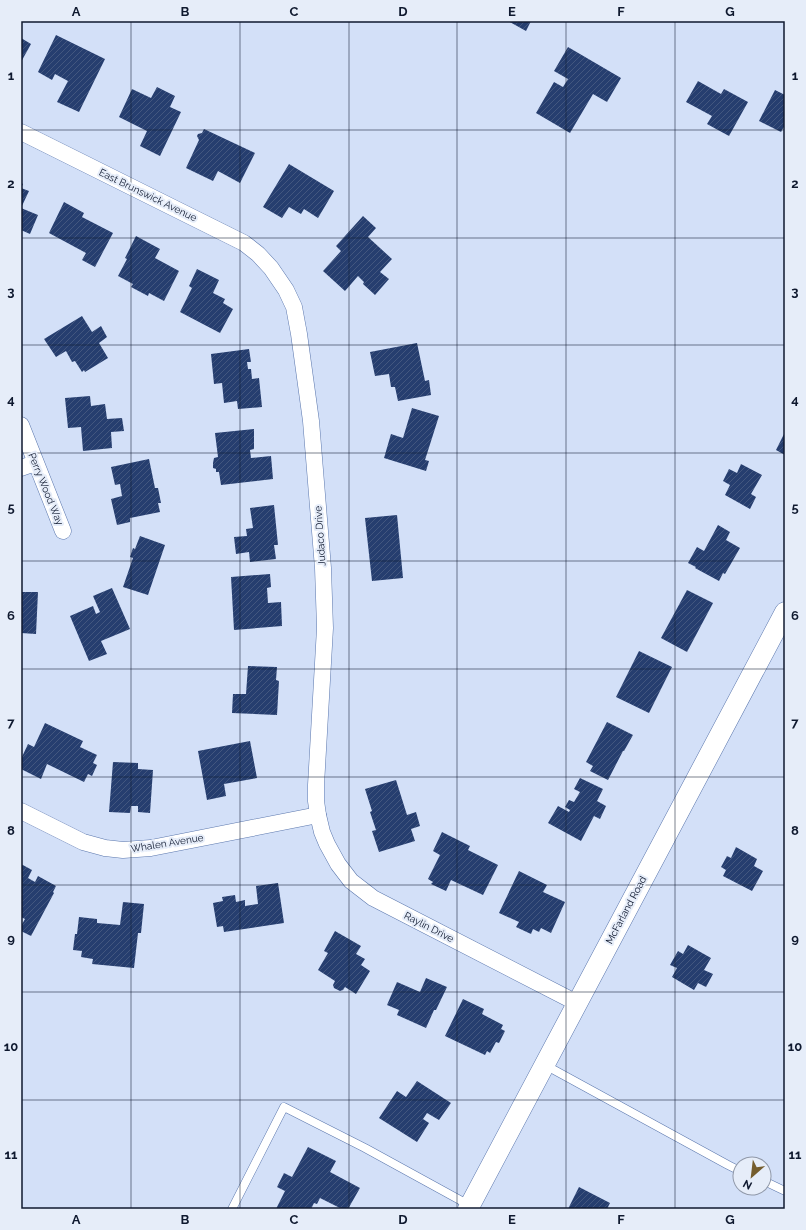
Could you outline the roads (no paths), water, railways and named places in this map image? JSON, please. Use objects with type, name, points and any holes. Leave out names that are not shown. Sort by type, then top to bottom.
[{"type":"street","name":"East Brunswick Avenue","points":[[21,132],[244,243],[269,265]]},
{"type":"street","name":"Judaco Drive","points":[[269,265],[286,290],[294,307],[311,422],[323,568],[325,628],[316,786],[318,815]]},
{"type":"street","name":"Perry Wood Way","points":[[21,425],[28,466],[63,531]]},
{"type":"street","name":"McFarland Road","points":[[469,1207],[785,612]]},
{"type":"street","name":"Whalen Avenue","points":[[21,812],[83,842],[105,848],[123,850],[151,848],[318,815]]},
{"type":"street","name":"Raylin Drive","points":[[318,815],[322,832],[338,864],[351,881],[373,898],[577,1003]]},
{"type":"lane","points":[[544,1064],[732,1167]]},
{"type":"lane","points":[[232,1209],[284,1107],[365,1148],[469,1207]]},
{"type":"lane","points":[[772,1185],[785,1191]]}]
